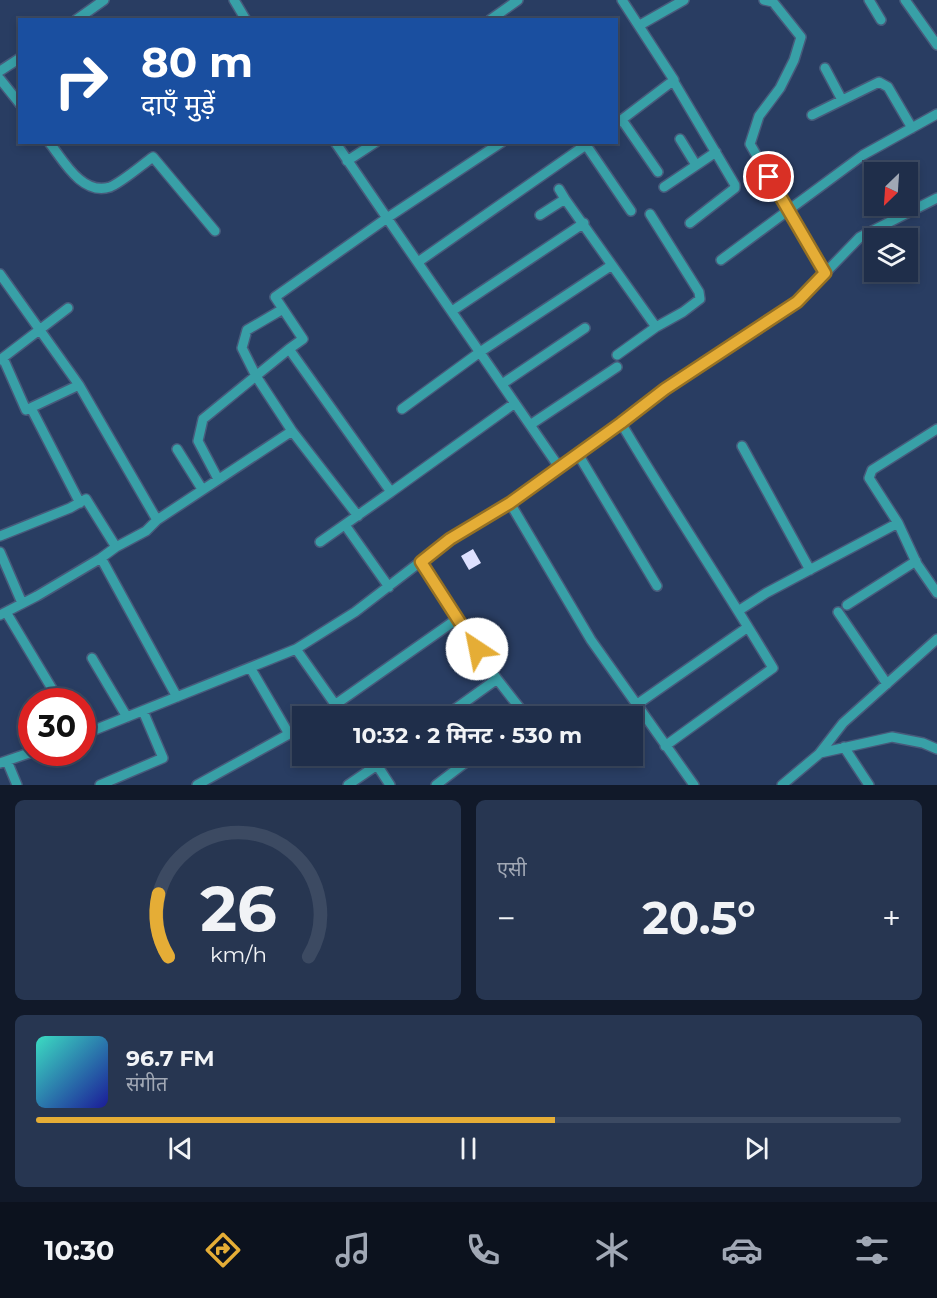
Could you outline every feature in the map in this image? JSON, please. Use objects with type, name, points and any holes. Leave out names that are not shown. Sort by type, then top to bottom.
[{"type":"street","points":[[79,18],[104,0]]},
{"type":"street","points":[[234,0],[245,18]]},
{"type":"street","points":[[493,18],[518,0]]},
{"type":"street","points":[[622,0],[674,78],[674,82],[731,175],[735,188],[690,223]]},
{"type":"street","points":[[639,25],[684,0]]},
{"type":"street","points":[[764,0],[773,2],[801,37],[794,60],[780,88],[759,116],[750,144],[825,273]]},
{"type":"street","points":[[869,0],[881,20]]},
{"type":"street","points":[[905,0],[937,45]]},
{"type":"street","points":[[0,71],[18,59]]},
{"type":"street","points":[[825,68],[842,100]]},
{"type":"street","points":[[0,79],[18,102]]},
{"type":"street","points":[[658,172],[619,122],[674,82]]},
{"type":"street","points":[[812,115],[879,82],[888,87],[896,97],[912,128]]},
{"type":"street","points":[[720,260],[863,155],[937,114]]},
{"type":"street","points":[[680,139],[696,165]]},
{"type":"street","points":[[51,144],[80,181],[94,187],[110,187],[153,157],[215,231]]},
{"type":"street","points":[[336,144],[559,467]]},
{"type":"street","points":[[347,161],[373,144]]},
{"type":"street","points":[[218,479],[198,441],[203,419],[303,339],[275,297],[387,218],[499,144]]},
{"type":"street","points":[[418,262],[588,144],[631,210]]},
{"type":"street","points":[[664,187],[716,152]]},
{"type":"street","points":[[559,189],[656,327]]},
{"type":"street","points":[[96,729],[296,649],[355,612],[450,539],[510,503],[665,389],[797,302],[860,237],[937,198]]},
{"type":"street","points":[[540,215],[566,199]]},
{"type":"street","points":[[617,355],[700,299],[650,214]]},
{"type":"street","points":[[452,311],[584,223]]},
{"type":"street","points":[[402,409],[480,352],[612,266]]},
{"type":"street","points":[[0,274],[79,385],[158,520]]},
{"type":"street","points":[[68,308],[41,331],[1,359],[26,410],[79,385]]},
{"type":"street","points":[[283,309],[247,330],[242,348],[256,376],[292,431],[358,516]]},
{"type":"street","points":[[502,384],[585,328]]},
{"type":"street","points":[[289,349],[391,492]]},
{"type":"street","points":[[530,425],[617,367]]},
{"type":"street","points":[[320,542],[515,404]]},
{"type":"street","points":[[30,408],[80,503]]},
{"type":"street","points":[[621,423],[675,514],[773,669],[665,746]]},
{"type":"street","points":[[937,429],[870,474],[869,478],[898,523],[916,561],[937,593]]},
{"type":"street","points":[[51,688],[3,614],[38,596],[101,558],[116,546],[146,531],[202,489],[292,431]]},
{"type":"street","points":[[742,446],[810,570]]},
{"type":"street","points":[[177,449],[202,489]]},
{"type":"street","points":[[578,454],[657,585]]},
{"type":"street","points":[[0,536],[86,499],[116,546]]},
{"type":"street","points":[[510,503],[591,640],[694,785]]},
{"type":"street","points":[[738,611],[766,593],[898,523]]},
{"type":"street","points":[[345,525],[389,587]]},
{"type":"street","points":[[0,552],[22,603]]},
{"type":"street","points":[[101,558],[177,697]]},
{"type":"street","points":[[847,605],[916,561]]},
{"type":"street","points":[[421,562],[497,679],[518,706]]},
{"type":"street","points":[[838,612],[887,684]]},
{"type":"street","points":[[296,649],[336,704],[457,619]]},
{"type":"street","points":[[636,705],[748,627]]},
{"type":"street","points":[[782,785],[819,753],[843,723],[937,639]]},
{"type":"street","points":[[92,658],[127,717]]},
{"type":"street","points":[[197,785],[289,734],[251,669]]},
{"type":"street","points":[[459,706],[497,679]]},
{"type":"street","points":[[100,785],[163,758],[143,711]]},
{"type":"street","points":[[819,753],[891,737],[937,748]]},
{"type":"street","points":[[844,747],[869,785]]},
{"type":"street","points":[[4,762],[17,785]]},
{"type":"street","points":[[348,785],[376,766]]},
{"type":"street","points":[[378,766],[390,785]]},
{"type":"street","points":[[436,785],[461,766]]},
{"type":"building","points":[[473,549],[481,563],[469,570],[461,556]]},
{"type":"route","points":[[477,649],[421,562],[450,539],[510,503],[665,389],[797,302],[825,273],[769,177]]}]
